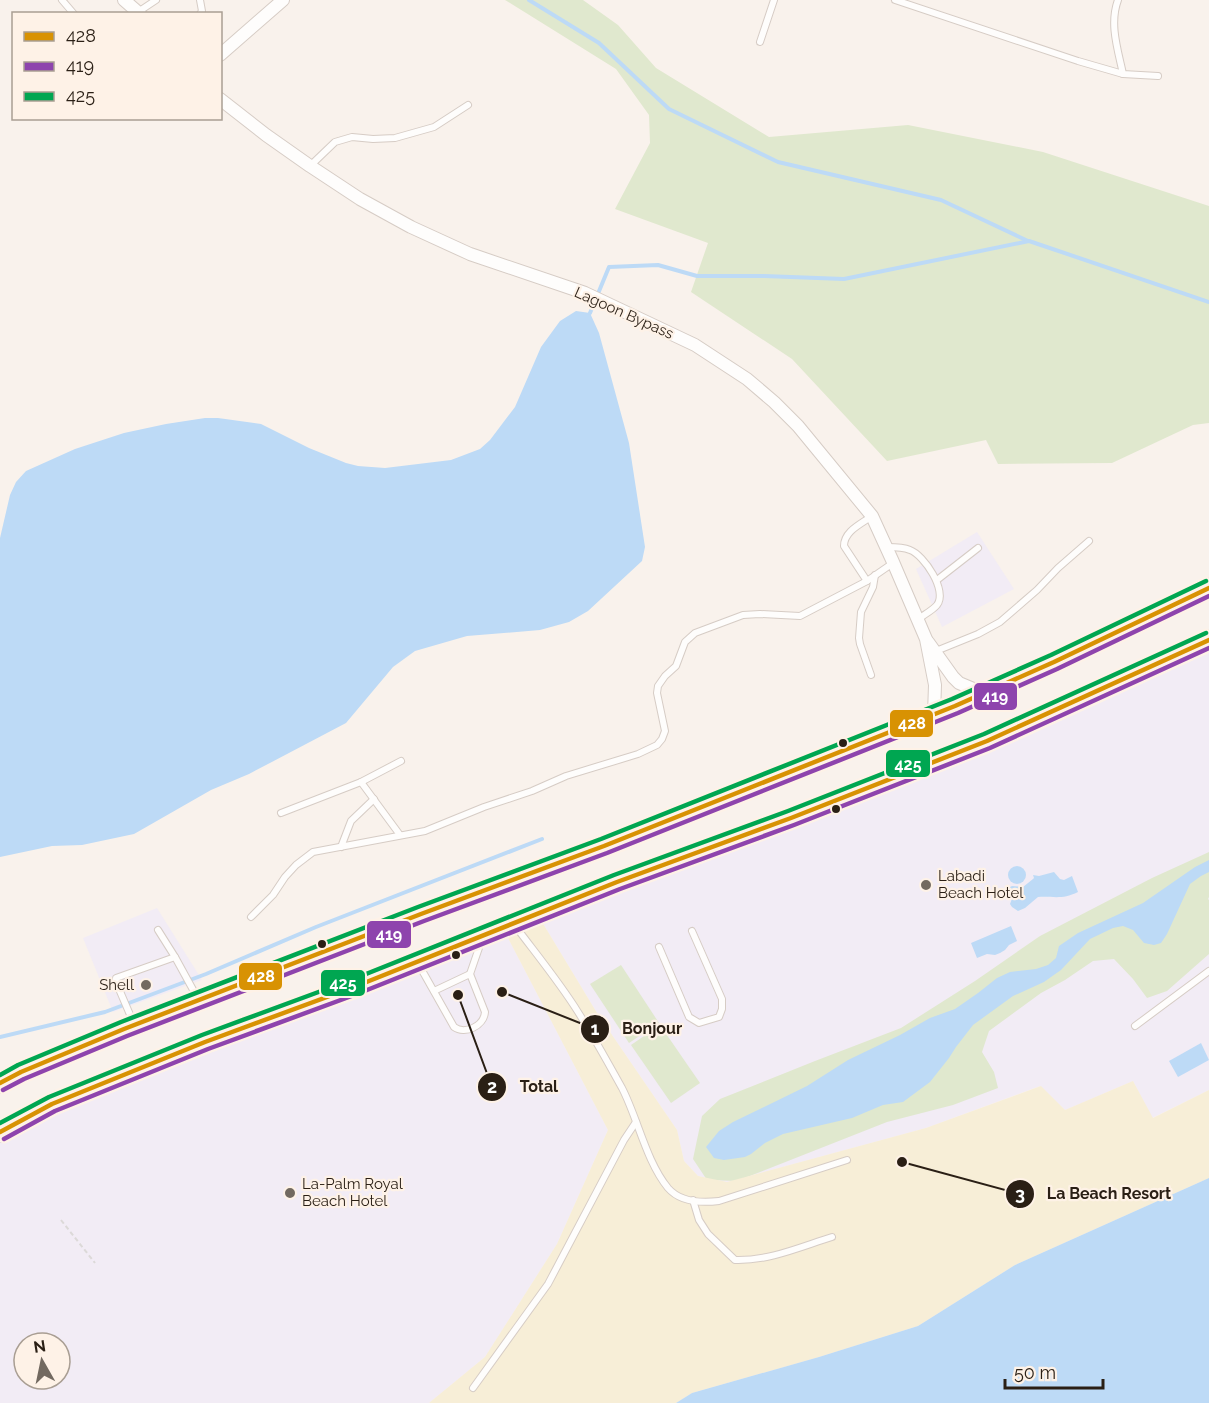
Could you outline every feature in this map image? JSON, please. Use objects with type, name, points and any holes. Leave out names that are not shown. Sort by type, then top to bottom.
[{"type":"main road","points":[[0,1083],[131,1018],[604,846],[934,714],[1054,662],[1209,588]]},
{"type":"main road","points":[[0,1132],[51,1104],[205,1042],[418,962],[617,882],[987,741],[1209,640]]},
{"type":"main road","points":[[0,1075],[21,1072]]},
{"type":"street","points":[[125,0],[138,12]]},
{"type":"street","points":[[222,54],[283,0]]},
{"type":"street","name":"Lagoon Bypass","points":[[222,101],[310,166],[360,199],[411,227],[471,254],[585,293],[695,345],[747,380],[774,402],[798,426],[872,516],[926,639],[935,685],[934,714]]},
{"type":"street","name":"Lagoon Bypass","points":[[926,639],[959,683],[983,693]]},
{"type":"lane","points":[[62,0],[72,12]]},
{"type":"lane","points":[[140,12],[156,0]]},
{"type":"lane","points":[[760,42],[774,0]]},
{"type":"lane","points":[[895,0],[1078,61],[1123,74],[1158,76]]},
{"type":"lane","points":[[1118,0],[1114,10],[1115,35],[1123,74]]},
{"type":"lane","points":[[310,166],[335,142],[352,137],[394,138],[434,127],[468,105]]},
{"type":"lane","points":[[867,580],[844,546],[844,539],[848,533],[872,516]]},
{"type":"lane","points":[[936,651],[978,634],[1000,622],[1089,541]]},
{"type":"lane","points":[[886,547],[912,550],[923,560],[936,580],[940,595],[938,604],[918,620]]},
{"type":"lane","points":[[936,580],[978,548]]},
{"type":"lane","points":[[251,917],[273,895],[296,865],[313,852],[424,831],[566,776],[638,754],[657,745],[665,731],[657,693],[658,686],[676,666],[685,642],[695,633],[743,615],[800,616],[867,580],[893,562]]},
{"type":"lane","points":[[871,675],[859,638],[861,612],[873,587],[875,575]]},
{"type":"lane","points":[[281,813],[361,782],[401,761]]},
{"type":"lane","points":[[361,782],[400,836]]},
{"type":"lane","points":[[341,847],[351,821],[374,799]]},
{"type":"lane","points":[[513,924],[578,1012],[623,1090],[655,1168],[675,1194],[693,1200],[719,1201],[847,1160]]},
{"type":"lane","points":[[158,930],[195,993]]},
{"type":"lane","points":[[659,947],[689,1017],[699,1023],[718,1017],[723,1009],[722,999],[692,931]]},
{"type":"lane","points":[[418,962],[454,1027],[459,1031],[466,1031],[484,1019],[485,1012],[470,974],[483,936]]},
{"type":"lane","points":[[131,1018],[116,979],[175,957]]},
{"type":"lane","points":[[1135,1026],[1209,971]]},
{"type":"lane","points":[[434,991],[470,974]]},
{"type":"lane","points":[[473,1388],[548,1284],[624,1140],[636,1122]]},
{"type":"lane","points":[[693,1200],[699,1220],[708,1234],[735,1260],[751,1261],[771,1257],[832,1237]]},
{"type":"path","points":[[62,1220],[95,1263]]},
{"type":"shaded area","points":[[977,532],[1014,589],[942,627],[916,569]]},
{"type":"shaded area","name":"Labadi Beach Hotel","points":[[1209,653],[1209,1090],[1152,1118],[1133,1081],[1065,1110],[1040,1086],[926,1128],[727,1182],[698,1176],[684,1161],[677,1130],[597,1013],[542,922],[745,847],[1017,741]]},
{"type":"shaded area","points":[[157,908],[202,980],[113,1012],[83,938]]},
{"type":"shaded area","name":"La-Palm Royal Beach Hotel","points":[[507,936],[608,1130],[557,1244],[485,1357],[429,1403],[0,1403],[0,1142],[77,1105]]},
{"type":"green space","points":[[505,0],[583,0],[618,25],[656,68],[769,137],[908,125],[1043,152],[1209,206],[1209,423],[1193,425],[1112,463],[998,464],[986,440],[887,461],[792,359],[691,292],[708,243],[615,209],[650,143],[649,115],[616,69]]},
{"type":"green space","points":[[1209,852],[1209,954],[1167,991],[1147,998],[1114,959],[1093,961],[1041,993],[989,1031],[982,1052],[994,1072],[998,1088],[953,1105],[887,1122],[737,1181],[707,1180],[693,1159],[702,1116],[720,1099],[901,1028],[1040,936],[1152,878]]},
{"type":"green space","points":[[621,965],[659,1023],[629,1043],[590,984]]},
{"type":"green space","points":[[660,1025],[700,1083],[671,1103],[631,1045]]},
{"type":"sand","points":[[542,922],[597,1013],[677,1130],[684,1161],[698,1176],[727,1182],[926,1128],[1041,1086],[1065,1110],[1133,1081],[1153,1118],[1209,1090],[1209,1178],[1015,1265],[918,1326],[692,1393],[676,1403],[429,1403],[485,1357],[557,1244],[608,1130],[507,936]]},
{"type":"water","points":[[576,311],[590,313],[599,333],[629,443],[645,547],[642,561],[588,611],[569,622],[540,630],[467,636],[415,651],[393,667],[346,723],[249,774],[211,790],[134,834],[82,845],[52,846],[0,857],[0,538],[10,495],[16,482],[26,471],[75,449],[124,433],[205,418],[261,424],[309,448],[358,466],[385,468],[451,460],[480,449],[490,440],[515,407],[541,347],[560,321]]},
{"type":"water","points":[[1209,860],[1209,872],[1190,884],[1161,943],[1154,945],[1144,943],[1133,930],[1123,926],[1113,928],[1090,939],[1061,970],[1044,982],[1013,996],[973,1025],[930,1082],[903,1102],[883,1105],[852,1118],[783,1134],[745,1157],[724,1160],[714,1158],[706,1147],[719,1131],[733,1122],[807,1086],[848,1060],[930,1018],[955,1009],[997,978],[1010,972],[1048,965],[1056,958],[1059,946],[1078,933],[1143,903]]},
{"type":"water","points":[[1017,866],[1025,871],[1026,875],[1021,883],[1017,884],[1009,879],[1008,875],[1013,867]]},
{"type":"water","points":[[1054,872],[1064,880],[1072,876],[1078,892],[1063,897],[1038,897],[1018,911],[1012,907],[1010,904],[1013,896],[1010,893],[1010,887],[1023,887],[1034,878],[1033,875],[1039,876]]},
{"type":"water","points":[[1011,926],[1017,941],[1000,953],[977,958],[971,943]]},
{"type":"water","points":[[1201,1043],[1209,1060],[1178,1077],[1169,1061]]},
{"type":"water","points":[[1209,1178],[1209,1403],[676,1403],[692,1393],[918,1326],[1015,1265]]},
{"type":"waterway","points":[[529,0],[599,43],[669,109],[778,162],[941,200],[1028,241]]},
{"type":"waterway","points":[[590,313],[609,267],[658,265],[697,276],[844,279],[1029,241],[1209,302]]},
{"type":"waterway","points":[[0,1037],[105,1012],[206,974],[316,927],[542,839]]},
{"type":"transit line","name":"425","points":[[0,1075],[18,1065],[121,1022],[601,839],[952,699],[1051,655],[1206,581]]},
{"type":"transit line","name":"428","points":[[0,1083],[124,1029],[604,846],[955,706],[1054,662],[1209,588]]},
{"type":"transit line","name":"419","points":[[3,1090],[127,1036],[607,853],[958,713],[1057,669],[1209,596]]},
{"type":"transit line","name":"425","points":[[0,1123],[49,1097],[202,1035],[351,980],[614,875],[788,811],[984,734],[1206,633]]},
{"type":"transit line","name":"428","points":[[0,1132],[52,1104],[205,1042],[354,987],[617,882],[791,818],[987,741],[1209,640]]},
{"type":"transit line","name":"419","points":[[4,1139],[55,1111],[208,1049],[357,994],[620,889],[794,825],[990,748],[1209,648]]},
{"type":"place","name":"Labadi Beach Hotel","points":[[926,885]]},
{"type":"place","name":"Shell","points":[[146,985]]},
{"type":"place","name":"Bonjour","points":[[502,992]]},
{"type":"place","name":"Total","points":[[458,995]]},
{"type":"place","name":"La Beach Resort","points":[[902,1162]]},
{"type":"place","name":"La-Palm Royal Beach Hotel","points":[[290,1193]]}]
